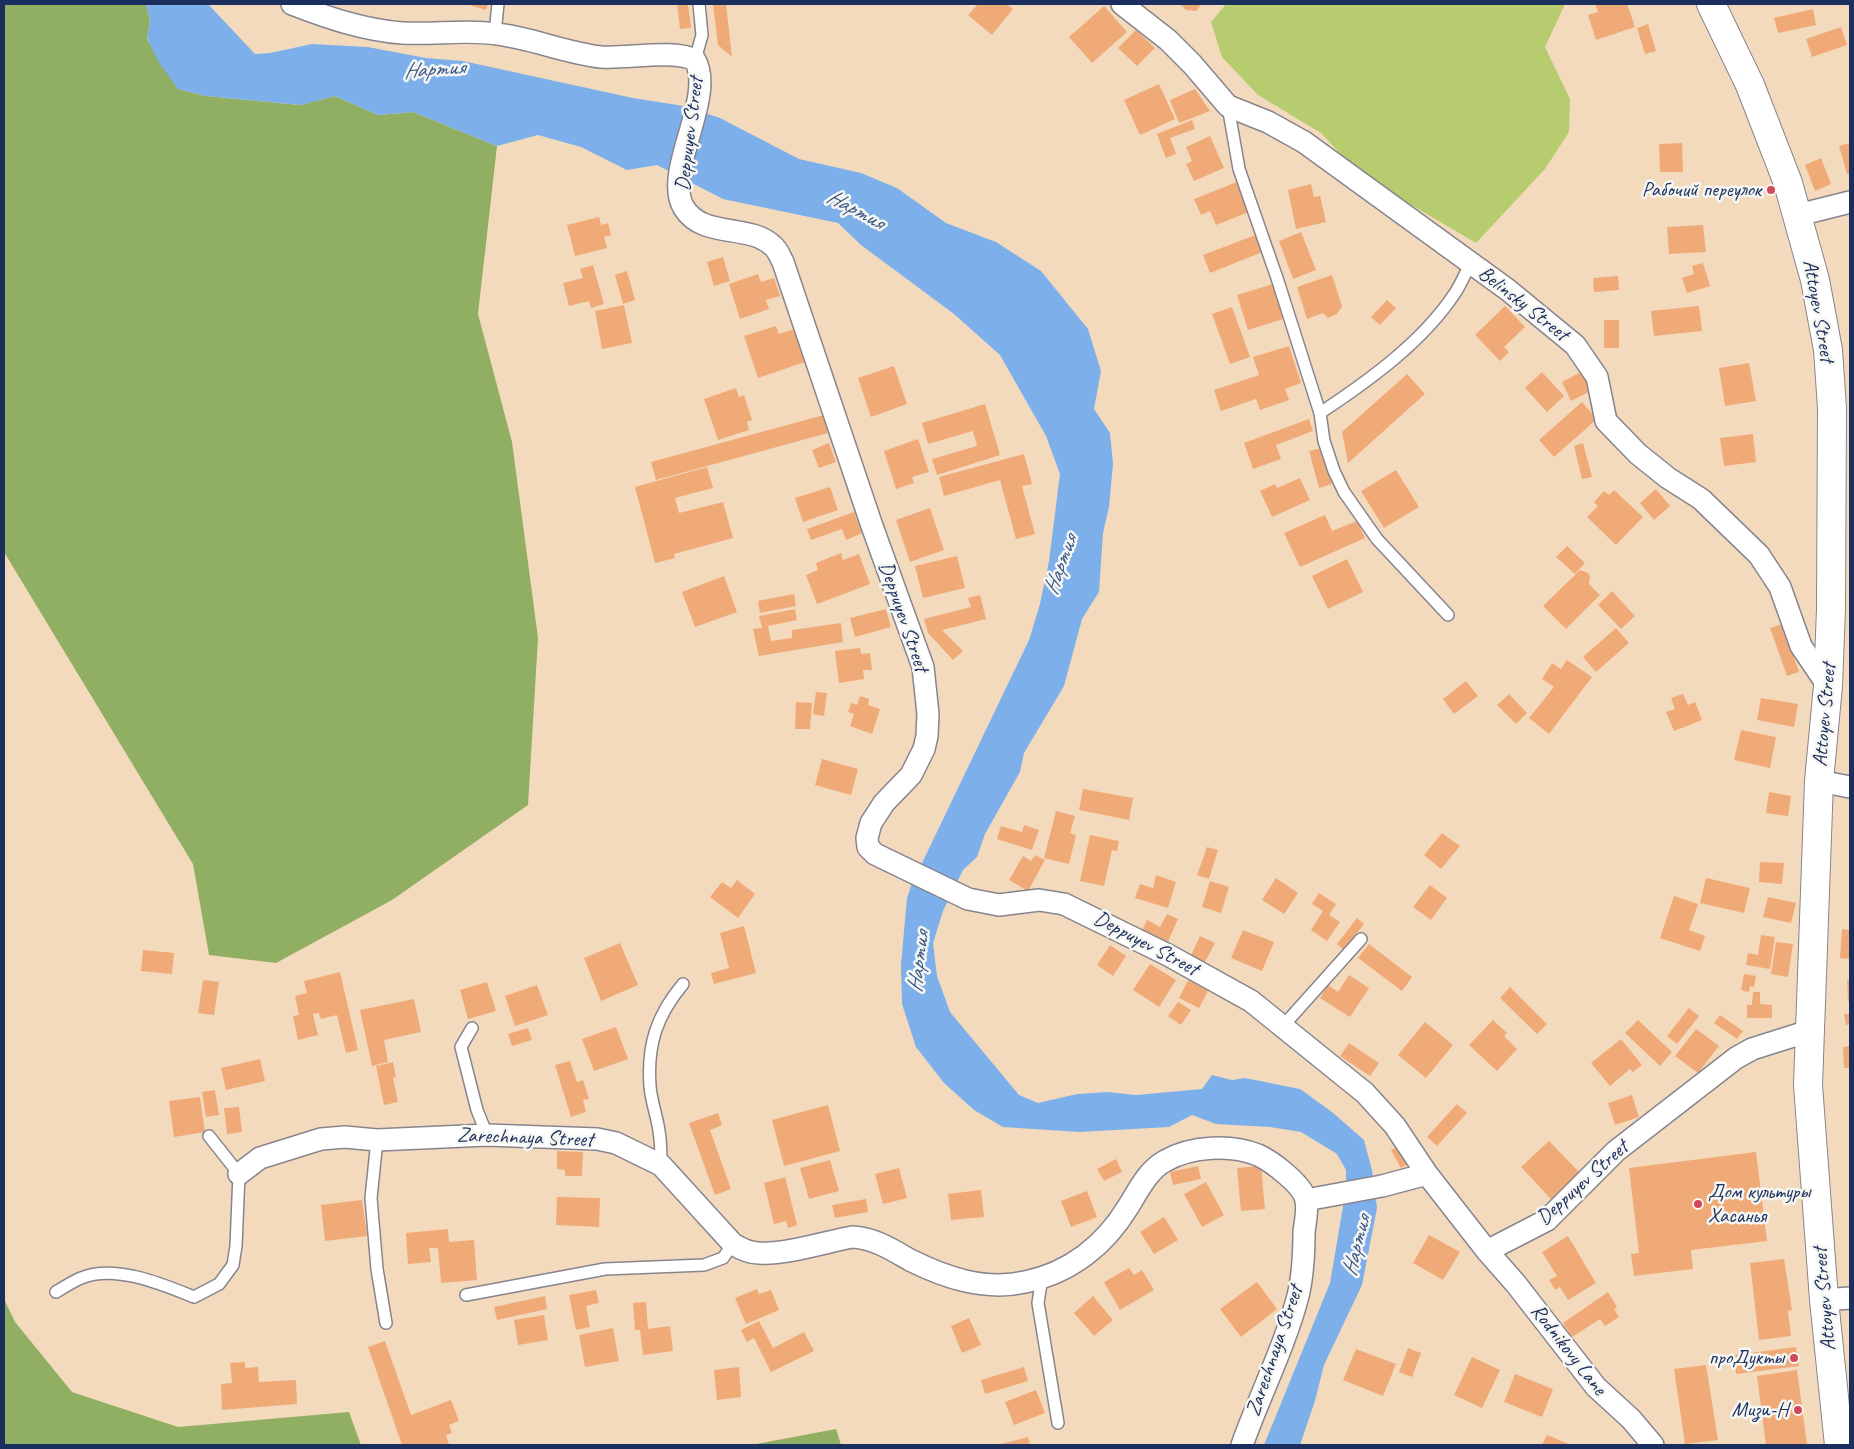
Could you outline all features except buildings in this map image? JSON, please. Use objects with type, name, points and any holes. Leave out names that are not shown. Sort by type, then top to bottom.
[{"type":"street","name":"Deppuyev Street","points":[[292,4],[324,9],[352,24],[400,33],[445,31],[495,33],[598,56],[633,58],[675,56],[697,68],[698,94],[681,173],[679,194],[684,208],[694,219],[707,226],[738,230],[764,239],[775,247],[784,262],[872,526],[923,667],[928,714],[924,749],[910,775],[877,813],[866,838],[868,847],[888,862],[968,899],[982,903],[1005,904],[1038,900],[1064,904],[1078,909],[1168,955],[1251,1001],[1366,1093],[1395,1126],[1427,1174],[1487,1251],[1547,1220],[1616,1151],[1736,1058],[1752,1048],[1809,1031]]},
{"type":"street","name":"Belinsky Street","points":[[1122,4],[1168,40],[1192,64],[1228,106],[1268,122],[1304,142],[1343,173],[1471,262],[1550,322],[1575,346],[1597,377],[1606,421],[1638,454],[1668,478],[1701,499],[1759,555],[1780,587],[1801,646],[1828,686]]},
{"type":"street","name":"Attoyev Street","points":[[1711,4],[1739,60],[1776,147],[1798,215],[1823,313],[1832,408],[1833,516],[1828,686],[1819,781],[1808,1085],[1837,1299],[1839,1445]]},
{"type":"street","points":[[1798,215],[1850,202]]},
{"type":"street","points":[[1819,781],[1850,787]]},
{"type":"street","name":"Zarechnaya Street","points":[[239,1174],[260,1158],[314,1141],[345,1137],[377,1140],[487,1135],[597,1139],[616,1143],[661,1165],[733,1244],[747,1252],[759,1254],[859,1237],[876,1241],[922,1265],[974,1284],[999,1286],[1042,1277],[1086,1256],[1108,1237],[1154,1170],[1164,1161],[1180,1154],[1211,1149],[1246,1151],[1266,1159],[1300,1189],[1306,1200],[1303,1262],[1298,1296],[1242,1445]]},
{"type":"street","points":[[1306,1200],[1382,1186],[1427,1174]]},
{"type":"street","name":"Rodnikovy Lane","points":[[1487,1251],[1516,1284],[1596,1387],[1631,1420],[1653,1445]]},
{"type":"lane","points":[[495,33],[498,4]]},
{"type":"lane","points":[[697,68],[702,35],[699,4]]},
{"type":"lane","points":[[1228,106],[1239,169],[1278,278],[1320,413],[1324,442],[1334,471],[1344,492],[1377,539],[1448,615]]},
{"type":"lane","points":[[1320,413],[1388,364],[1431,323],[1455,293],[1471,262]]},
{"type":"lane","points":[[1283,1026],[1361,940]]},
{"type":"lane","points":[[661,1165],[659,1130],[650,1087],[651,1050],[655,1029],[662,1012],[683,984]]},
{"type":"lane","points":[[472,1028],[461,1047],[477,1110],[487,1135]]},
{"type":"lane","points":[[56,1292],[82,1278],[118,1273],[156,1281],[194,1297],[219,1284],[233,1265],[239,1174],[209,1136]]},
{"type":"lane","points":[[377,1140],[371,1198],[377,1269],[386,1323]]},
{"type":"lane","points":[[466,1295],[605,1269],[704,1265],[723,1258],[733,1244]]},
{"type":"lane","points":[[1042,1277],[1038,1303],[1058,1423]]},
{"type":"green space","points":[[4,4],[146,4],[150,21],[147,39],[178,89],[206,96],[300,105],[335,96],[378,115],[413,112],[497,146],[478,314],[512,442],[538,638],[528,805],[392,900],[276,963],[209,955],[193,864],[4,552]]},
{"type":"green space","points":[[1226,4],[1565,4],[1545,47],[1570,99],[1569,132],[1545,169],[1476,243],[1359,174],[1321,133],[1258,95],[1222,57],[1211,22]]},
{"type":"green space","points":[[4,1299],[15,1322],[72,1392],[178,1427],[349,1412],[361,1445],[4,1445]]},
{"type":"green space","points":[[836,1429],[841,1445],[751,1445]]},
{"type":"water","name":"Нартия","points":[[146,4],[208,4],[255,54],[270,53],[312,44],[368,47],[426,58],[463,61],[633,98],[684,106],[720,118],[799,159],[861,173],[897,188],[946,223],[996,242],[1041,271],[1088,329],[1101,371],[1094,409],[1110,433],[1113,464],[1109,507],[1103,533],[1099,592],[1082,619],[1064,686],[1024,753],[1020,772],[985,834],[977,857],[963,870],[943,911],[933,943],[937,976],[950,1012],[1019,1095],[1038,1103],[1077,1094],[1108,1092],[1136,1095],[1202,1089],[1212,1075],[1232,1080],[1245,1078],[1300,1089],[1332,1112],[1364,1140],[1372,1170],[1377,1208],[1362,1285],[1324,1365],[1315,1401],[1300,1445],[1264,1445],[1330,1283],[1346,1189],[1346,1170],[1337,1154],[1301,1132],[1270,1127],[1216,1124],[1192,1115],[1169,1127],[1079,1132],[1003,1127],[974,1110],[944,1083],[916,1047],[902,1004],[901,965],[907,898],[911,886],[1029,640],[1040,604],[1049,561],[1060,474],[1046,436],[1000,355],[954,314],[861,245],[838,223],[723,199],[657,165],[627,170],[581,147],[538,135],[497,146],[413,112],[378,115],[335,96],[301,105],[206,96],[178,89],[158,61],[147,38],[150,21]]},
{"type":"place","name":"Рабочий переулок","points":[[1771,190]]},
{"type":"place","name":"Дом культуры Хасанья","points":[[1698,1204]]},
{"type":"place","name":"проДукты","points":[[1794,1358]]},
{"type":"place","name":"Мизи-Н","points":[[1798,1410]]}]
